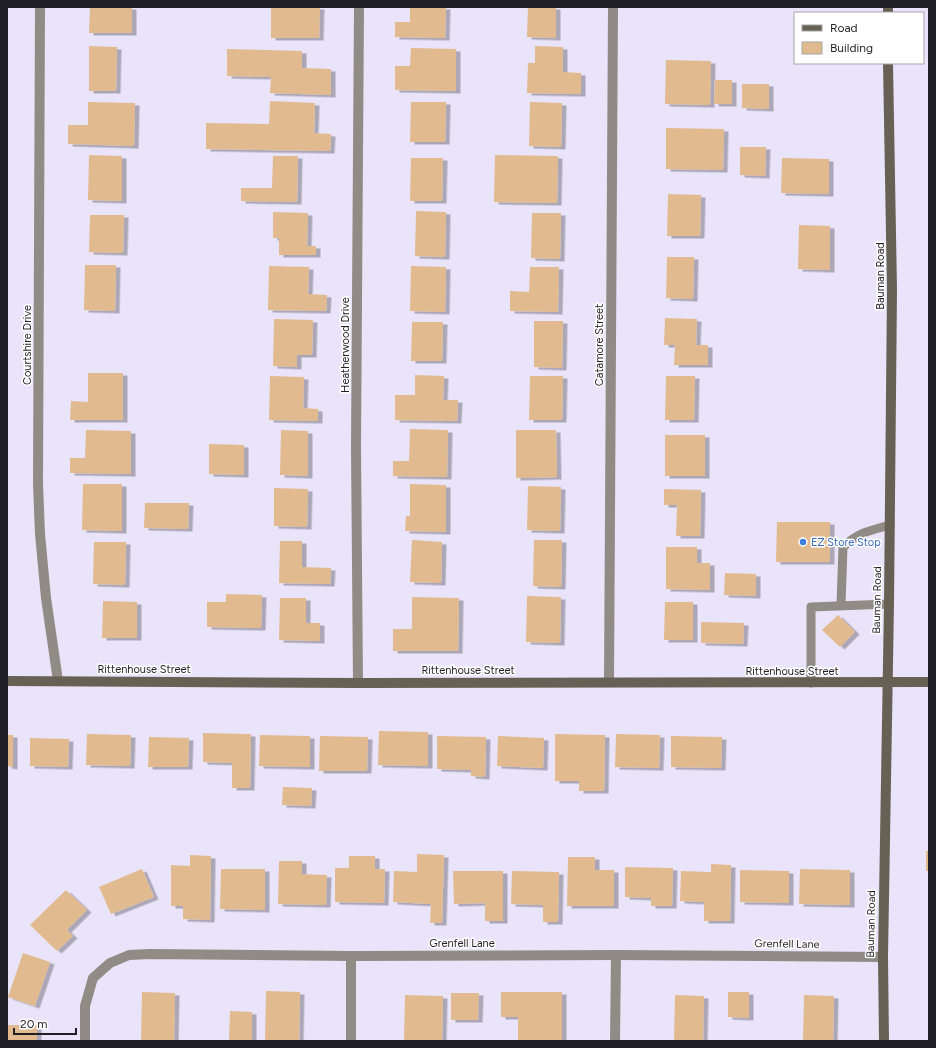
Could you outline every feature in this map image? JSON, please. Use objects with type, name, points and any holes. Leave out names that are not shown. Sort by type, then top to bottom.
[{"type":"street","name":"Courtshire Drive","points":[[40,7],[38,468],[40,527],[46,598],[58,681]]},
{"type":"street","name":"Heatherwood Drive","points":[[358,682],[356,448],[359,7]]},
{"type":"street","name":"Catamore Street","points":[[609,682],[614,7]]},
{"type":"street","name":"Bauman Road","points":[[884,1041],[883,957],[889,604],[892,290],[888,64]]},
{"type":"street","name":"Rittenhouse Street","points":[[7,681],[929,682]]},
{"type":"street","name":"Grenfell Lane","points":[[85,1041],[85,1006],[93,978],[110,963],[129,955],[616,955],[883,957]]},
{"type":"street","points":[[615,1041],[616,955]]},
{"type":"street","points":[[351,956],[351,1041]]},
{"type":"lane","points":[[841,605],[842,547],[853,537],[864,532],[890,525]]},
{"type":"lane","points":[[811,682],[811,606],[889,604]]},
{"type":"building","points":[[90,7],[132,7],[132,33],[89,33]]},
{"type":"building","points":[[271,7],[320,7],[319,38],[271,38]]},
{"type":"building","points":[[410,7],[446,7],[445,38],[395,37],[395,22],[410,22]]},
{"type":"building","points":[[528,7],[556,7],[556,38],[527,37]]},
{"type":"building","points":[[89,46],[117,47],[116,91],[89,91]]},
{"type":"building","points":[[535,46],[563,47],[563,72],[581,73],[581,94],[527,93],[528,63],[535,63]]},
{"type":"building","points":[[411,48],[456,49],[456,91],[395,90],[395,66],[410,66]]},
{"type":"building","points":[[227,49],[302,51],[302,68],[331,69],[331,95],[270,93],[271,77],[227,76]]},
{"type":"building","points":[[666,60],[711,61],[710,105],[665,104]]},
{"type":"building","points":[[715,80],[732,80],[732,104],[714,104]]},
{"type":"building","points":[[742,84],[769,84],[769,109],[742,108]]},
{"type":"building","points":[[270,101],[315,103],[314,133],[331,134],[330,151],[206,149],[206,123],[269,124]]},
{"type":"building","points":[[88,102],[135,103],[134,146],[68,144],[68,125],[88,125]]},
{"type":"building","points":[[411,102],[446,102],[445,142],[410,142]]},
{"type":"building","points":[[530,102],[562,103],[561,147],[529,146]]},
{"type":"building","points":[[666,128],[724,129],[723,170],[666,169]]},
{"type":"building","points":[[740,147],[766,147],[765,176],[740,175]]},
{"type":"building","points":[[89,155],[122,156],[122,201],[88,200]]},
{"type":"building","points":[[495,155],[558,156],[557,203],[494,202]]},
{"type":"building","points":[[273,156],[298,156],[297,202],[241,201],[241,188],[272,188]]},
{"type":"building","points":[[411,158],[443,158],[442,201],[410,201]]},
{"type":"building","points":[[782,158],[829,159],[829,194],[781,193]]},
{"type":"building","points":[[668,194],[701,195],[700,236],[667,236]]},
{"type":"building","points":[[416,211],[446,212],[445,257],[415,256]]},
{"type":"building","points":[[273,212],[308,213],[307,246],[316,246],[316,255],[279,255],[279,238],[273,238]]},
{"type":"building","points":[[532,213],[561,213],[560,259],[531,258]]},
{"type":"building","points":[[90,215],[124,215],[123,253],[89,252]]},
{"type":"building","points":[[799,225],[830,226],[830,270],[798,269]]},
{"type":"building","points":[[667,257],[694,257],[693,299],[666,298]]},
{"type":"building","points":[[85,265],[116,265],[115,311],[84,310]]},
{"type":"building","points":[[269,266],[309,267],[308,294],[327,295],[326,311],[268,310]]},
{"type":"building","points":[[411,266],[446,267],[445,312],[410,311]]},
{"type":"building","points":[[530,267],[559,267],[558,312],[510,311],[510,291],[529,292]]},
{"type":"building","points":[[665,318],[697,319],[696,345],[708,345],[708,365],[674,365],[675,345],[664,345]]},
{"type":"building","points":[[274,319],[313,320],[312,355],[297,355],[297,367],[273,366]]},
{"type":"building","points":[[534,321],[563,321],[562,368],[534,367]]},
{"type":"building","points":[[412,322],[443,322],[442,361],[411,361]]},
{"type":"building","points":[[88,373],[123,373],[123,420],[70,420],[71,401],[88,402]]},
{"type":"building","points":[[415,375],[444,376],[443,400],[458,400],[457,421],[395,420],[395,395],[415,395]]},
{"type":"building","points":[[270,376],[304,377],[303,408],[318,409],[318,421],[269,420]]},
{"type":"building","points":[[530,376],[563,376],[562,420],[529,420]]},
{"type":"building","points":[[666,376],[695,376],[694,420],[665,420]]},
{"type":"building","points":[[410,429],[448,430],[447,477],[393,476],[393,461],[409,461]]},
{"type":"building","points":[[86,430],[131,431],[131,474],[70,473],[70,458],[85,458]]},
{"type":"building","points":[[281,430],[308,431],[308,476],[280,475]]},
{"type":"building","points":[[516,430],[556,430],[557,477],[516,478]]},
{"type":"building","points":[[665,435],[705,435],[705,476],[665,476]]},
{"type":"building","points":[[209,444],[244,445],[244,475],[209,474]]},
{"type":"building","points":[[83,484],[122,484],[122,531],[82,530]]},
{"type":"building","points":[[410,484],[446,485],[446,532],[405,531],[406,516],[410,516]]},
{"type":"building","points":[[528,486],[561,487],[560,531],[527,530]]},
{"type":"building","points":[[274,488],[308,489],[307,527],[274,526]]},
{"type":"building","points":[[664,489],[701,490],[700,536],[676,536],[677,505],[664,505]]},
{"type":"building","points":[[145,503],[189,503],[188,529],[144,528]]},
{"type":"building","name":"EZ Store Stop","points":[[777,522],[830,522],[830,562],[776,562]]},
{"type":"building","points":[[412,540],[442,542],[441,583],[410,582]]},
{"type":"building","points":[[534,540],[562,540],[561,587],[533,586]]},
{"type":"building","points":[[280,541],[302,541],[302,567],[331,568],[330,584],[279,583]]},
{"type":"building","points":[[94,542],[126,542],[125,585],[93,584]]},
{"type":"building","points":[[666,547],[697,547],[697,563],[710,563],[710,590],[666,589]]},
{"type":"building","points":[[725,573],[756,574],[756,596],[724,595]]},
{"type":"building","points":[[226,594],[262,595],[261,628],[207,627],[207,602],[226,602]]},
{"type":"building","points":[[527,596],[561,597],[560,643],[526,642]]},
{"type":"building","points":[[412,597],[459,598],[458,651],[393,651],[393,629],[412,629]]},
{"type":"building","points":[[280,598],[306,598],[306,623],[320,623],[320,641],[279,640]]},
{"type":"building","points":[[103,601],[137,602],[137,638],[102,638]]},
{"type":"building","points":[[665,602],[693,602],[693,640],[664,640]]},
{"type":"building","points":[[838,615],[855,632],[840,647],[822,630]]},
{"type":"building","points":[[701,622],[744,623],[743,644],[701,643]]},
{"type":"building","points":[[379,731],[428,732],[428,766],[378,765]]},
{"type":"building","points":[[203,733],[251,734],[250,788],[232,788],[232,763],[203,762]]},
{"type":"building","points":[[87,734],[131,735],[130,766],[86,765]]},
{"type":"building","points":[[555,734],[605,735],[604,791],[579,791],[579,781],[555,781]]},
{"type":"building","points":[[616,734],[660,735],[659,768],[615,767]]},
{"type":"building","points":[[7,735],[13,735],[13,767],[7,766]]},
{"type":"building","points":[[260,735],[310,736],[310,767],[259,766]]},
{"type":"building","points":[[320,736],[368,737],[367,771],[319,771]]},
{"type":"building","points":[[437,736],[486,737],[485,777],[471,776],[471,770],[437,769]]},
{"type":"building","points":[[498,736],[544,738],[543,768],[497,766]]},
{"type":"building","points":[[671,736],[722,737],[721,768],[671,767]]},
{"type":"building","points":[[149,737],[189,738],[188,767],[148,767]]},
{"type":"building","points":[[30,738],[69,739],[68,767],[30,766]]},
{"type":"building","points":[[283,787],[312,788],[311,806],[282,805]]},
{"type":"building","points":[[926,851],[929,851],[929,871],[926,871]]},
{"type":"building","points":[[417,854],[444,855],[442,923],[430,923],[431,904],[393,902],[394,871],[417,872]]},
{"type":"building","points":[[190,855],[211,856],[210,920],[183,919],[183,906],[171,906],[171,865],[190,866]]},
{"type":"building","points":[[349,856],[375,856],[375,869],[385,869],[384,903],[335,902],[335,868],[349,868]]},
{"type":"building","points":[[568,857],[595,857],[595,870],[614,870],[614,906],[567,906]]},
{"type":"building","points":[[279,861],[302,861],[302,874],[327,875],[326,905],[278,904]]},
{"type":"building","points":[[711,864],[731,865],[730,921],[704,921],[704,902],[680,901],[681,871],[711,872]]},
{"type":"building","points":[[625,867],[673,868],[672,906],[651,906],[651,898],[625,897]]},
{"type":"building","points":[[142,869],[154,897],[111,914],[99,887]]},
{"type":"building","points":[[221,869],[265,869],[265,910],[220,909]]},
{"type":"building","points":[[800,869],[850,870],[850,905],[799,904]]},
{"type":"building","points":[[740,870],[789,871],[789,903],[740,902]]},
{"type":"building","points":[[453,871],[503,871],[503,921],[485,921],[485,903],[454,904]]},
{"type":"building","points":[[512,871],[559,872],[558,922],[543,922],[543,905],[511,904]]},
{"type":"building","points":[[66,890],[87,910],[67,930],[73,936],[57,951],[30,925]]},
{"type":"building","points":[[23,953],[50,962],[35,1006],[8,997]]},
{"type":"building","points":[[266,991],[300,992],[299,1041],[265,1041]]},
{"type":"building","points":[[142,992],[175,993],[174,1041],[141,1041]]},
{"type":"building","points":[[501,992],[562,992],[562,1041],[518,1041],[518,1017],[501,1017]]},
{"type":"building","points":[[728,992],[749,992],[749,1018],[728,1017]]},
{"type":"building","points":[[451,993],[479,993],[478,1020],[451,1020]]},
{"type":"building","points":[[405,995],[443,996],[442,1041],[404,1041]]},
{"type":"building","points":[[675,995],[704,996],[703,1041],[674,1041]]},
{"type":"building","points":[[804,995],[834,996],[833,1041],[803,1041]]},
{"type":"building","points":[[230,1011],[252,1012],[252,1041],[229,1041]]},
{"type":"building","points":[[7,1025],[37,1025],[37,1041],[7,1041]]},
{"type":"place","name":"EZ Store Stop","points":[[803,542]]}]
